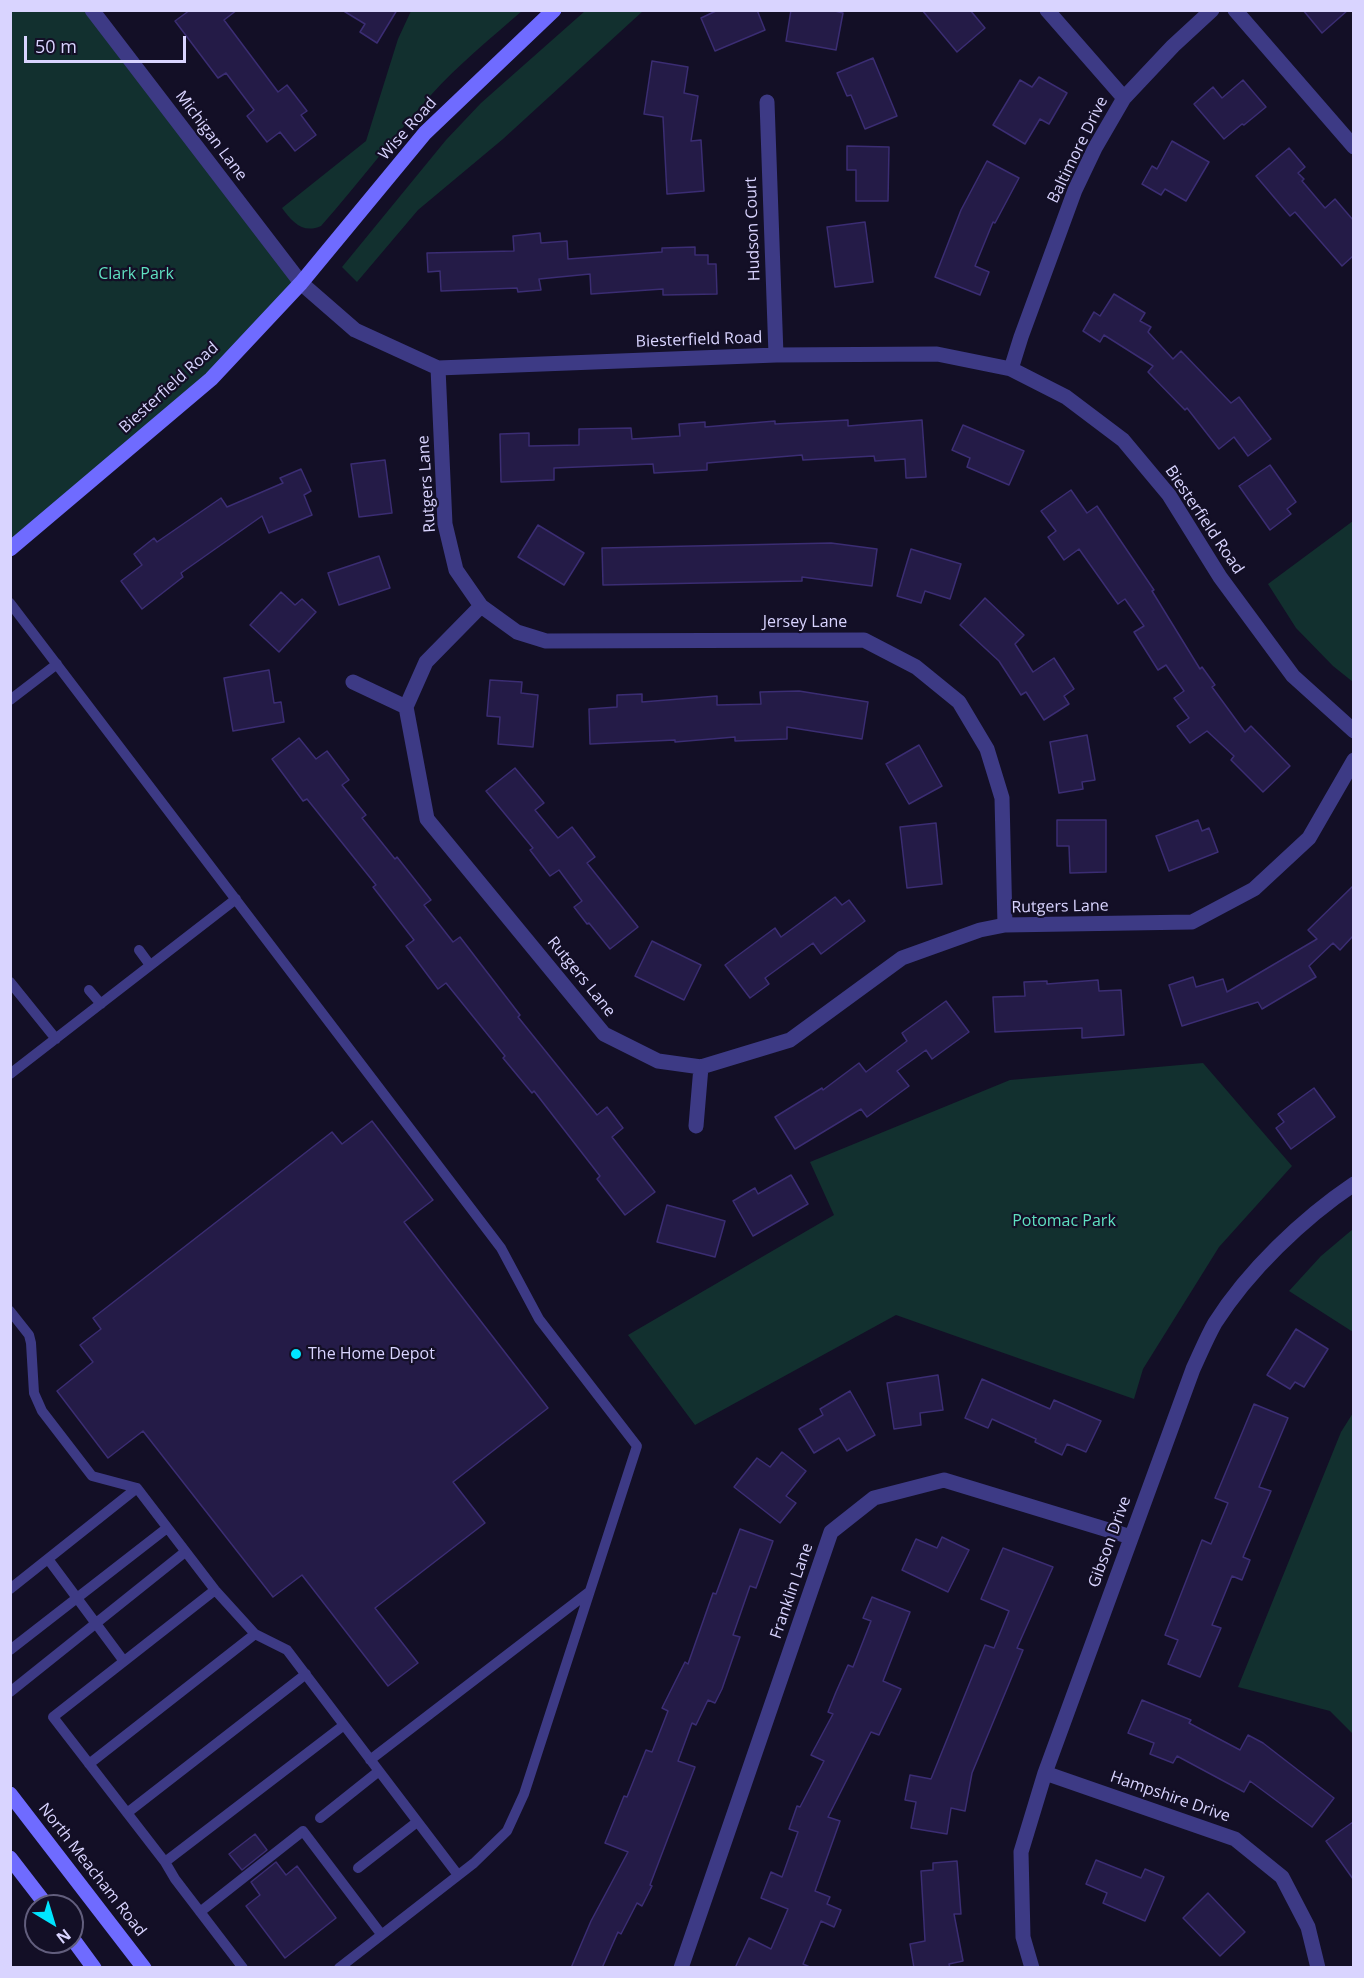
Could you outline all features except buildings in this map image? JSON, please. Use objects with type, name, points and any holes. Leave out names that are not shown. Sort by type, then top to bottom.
[{"type":"street","name":"Michigan Lane","points":[[93,10],[301,283]]},
{"type":"street","name":"Wise Road","points":[[301,283],[425,133],[554,10]]},
{"type":"street","points":[[1047,10],[1124,98]]},
{"type":"street","name":"Baltimore Drive","points":[[1011,369],[1075,190],[1095,148],[1124,98],[1173,46],[1212,10]]},
{"type":"street","points":[[1234,10],[1353,147]]},
{"type":"street","name":"Hudson Court","points":[[767,102],[776,356]]},
{"type":"street","name":"Biesterfield Road","points":[[10,549],[212,380],[301,283],[355,330],[438,368],[776,356],[937,354],[1011,369],[1066,397],[1123,440],[1169,495],[1220,577],[1293,676],[1353,731]]},
{"type":"street","name":"Rutgers Lane","points":[[438,368],[445,524],[456,570],[481,606]]},
{"type":"street","points":[[353,682],[406,707],[426,662],[481,606]]},
{"type":"street","name":"Jersey Lane","points":[[481,606],[517,632],[546,641],[864,640],[916,667],[959,702],[987,749],[1002,798],[1005,925]]},
{"type":"street","name":"Rutgers Lane","points":[[406,707],[427,819],[604,1034],[658,1061],[701,1067],[790,1040],[902,958],[980,930],[1005,925],[1192,922],[1254,889],[1309,838],[1353,760]]},
{"type":"street","points":[[696,1126],[701,1067]]},
{"type":"street","name":"Gibson Drive","points":[[1032,1968],[1023,1937],[1021,1852],[1045,1773],[1193,1369],[1215,1323],[1250,1278],[1277,1247],[1324,1204],[1353,1184]]},
{"type":"street","name":"Franklin Lane","points":[[681,1968],[831,1532],[874,1498],[944,1480],[1131,1537]]},
{"type":"street","name":"Hampshire Drive","points":[[1045,1773],[1235,1839],[1282,1877],[1308,1927],[1318,1968]]},
{"type":"street","name":"North Meacham Road","points":[[10,1794],[144,1968]]},
{"type":"street","points":[[10,1858],[38,1894]]},
{"type":"street","points":[[84,1954],[94,1968]]},
{"type":"lane","points":[[10,603],[501,1248],[538,1319],[638,1446],[524,1794],[507,1831],[474,1863],[339,1968]]},
{"type":"lane","points":[[10,700],[57,664]]},
{"type":"lane","points":[[10,1074],[150,965],[194,924],[236,899]]},
{"type":"lane","points":[[139,950],[150,965]]},
{"type":"lane","points":[[10,982],[56,1039]]},
{"type":"lane","points":[[89,990],[101,1004]]},
{"type":"lane","points":[[10,1311],[29,1335],[34,1394],[42,1411],[92,1476],[137,1488],[215,1590],[255,1634],[287,1650],[458,1875]]},
{"type":"lane","points":[[10,1589],[137,1488]]},
{"type":"lane","points":[[10,1650],[167,1528]]},
{"type":"lane","points":[[10,1692],[185,1552]]},
{"type":"lane","points":[[48,1559],[123,1660]]},
{"type":"lane","points":[[215,1590],[53,1717],[243,1968]]},
{"type":"lane","points":[[370,1760],[590,1592]]},
{"type":"lane","points":[[89,1764],[255,1634]]},
{"type":"lane","points":[[127,1813],[306,1674]]},
{"type":"lane","points":[[165,1862],[344,1725]]},
{"type":"lane","points":[[320,1818],[379,1772]]},
{"type":"lane","points":[[358,1868],[417,1822]]},
{"type":"lane","points":[[200,1912],[303,1831],[381,1934]]},
{"type":"green space","name":"Clark Park","points":[[11,11],[92,11],[301,283],[211,379],[11,549]]},
{"type":"green space","points":[[411,11],[522,11],[464,62],[431,95],[321,226],[303,228],[282,208],[366,141],[398,39]]},
{"type":"green space","points":[[585,11],[643,11],[503,139],[418,210],[357,282],[342,267],[446,140],[481,103]]},
{"type":"green space","points":[[1353,521],[1353,682],[1333,666],[1296,628],[1268,584]]},
{"type":"green space","name":"Potomac Park","points":[[1203,1063],[1292,1166],[1219,1247],[1143,1369],[1134,1399],[896,1315],[695,1425],[628,1335],[834,1215],[810,1162],[1010,1080]]},
{"type":"green space","points":[[1353,1229],[1353,1332],[1289,1291],[1321,1256]]},
{"type":"green space","points":[[1353,1413],[1353,1734],[1330,1711],[1238,1687],[1341,1432]]},
{"type":"place","name":"The Home Depot","points":[[296,1354]]}]
